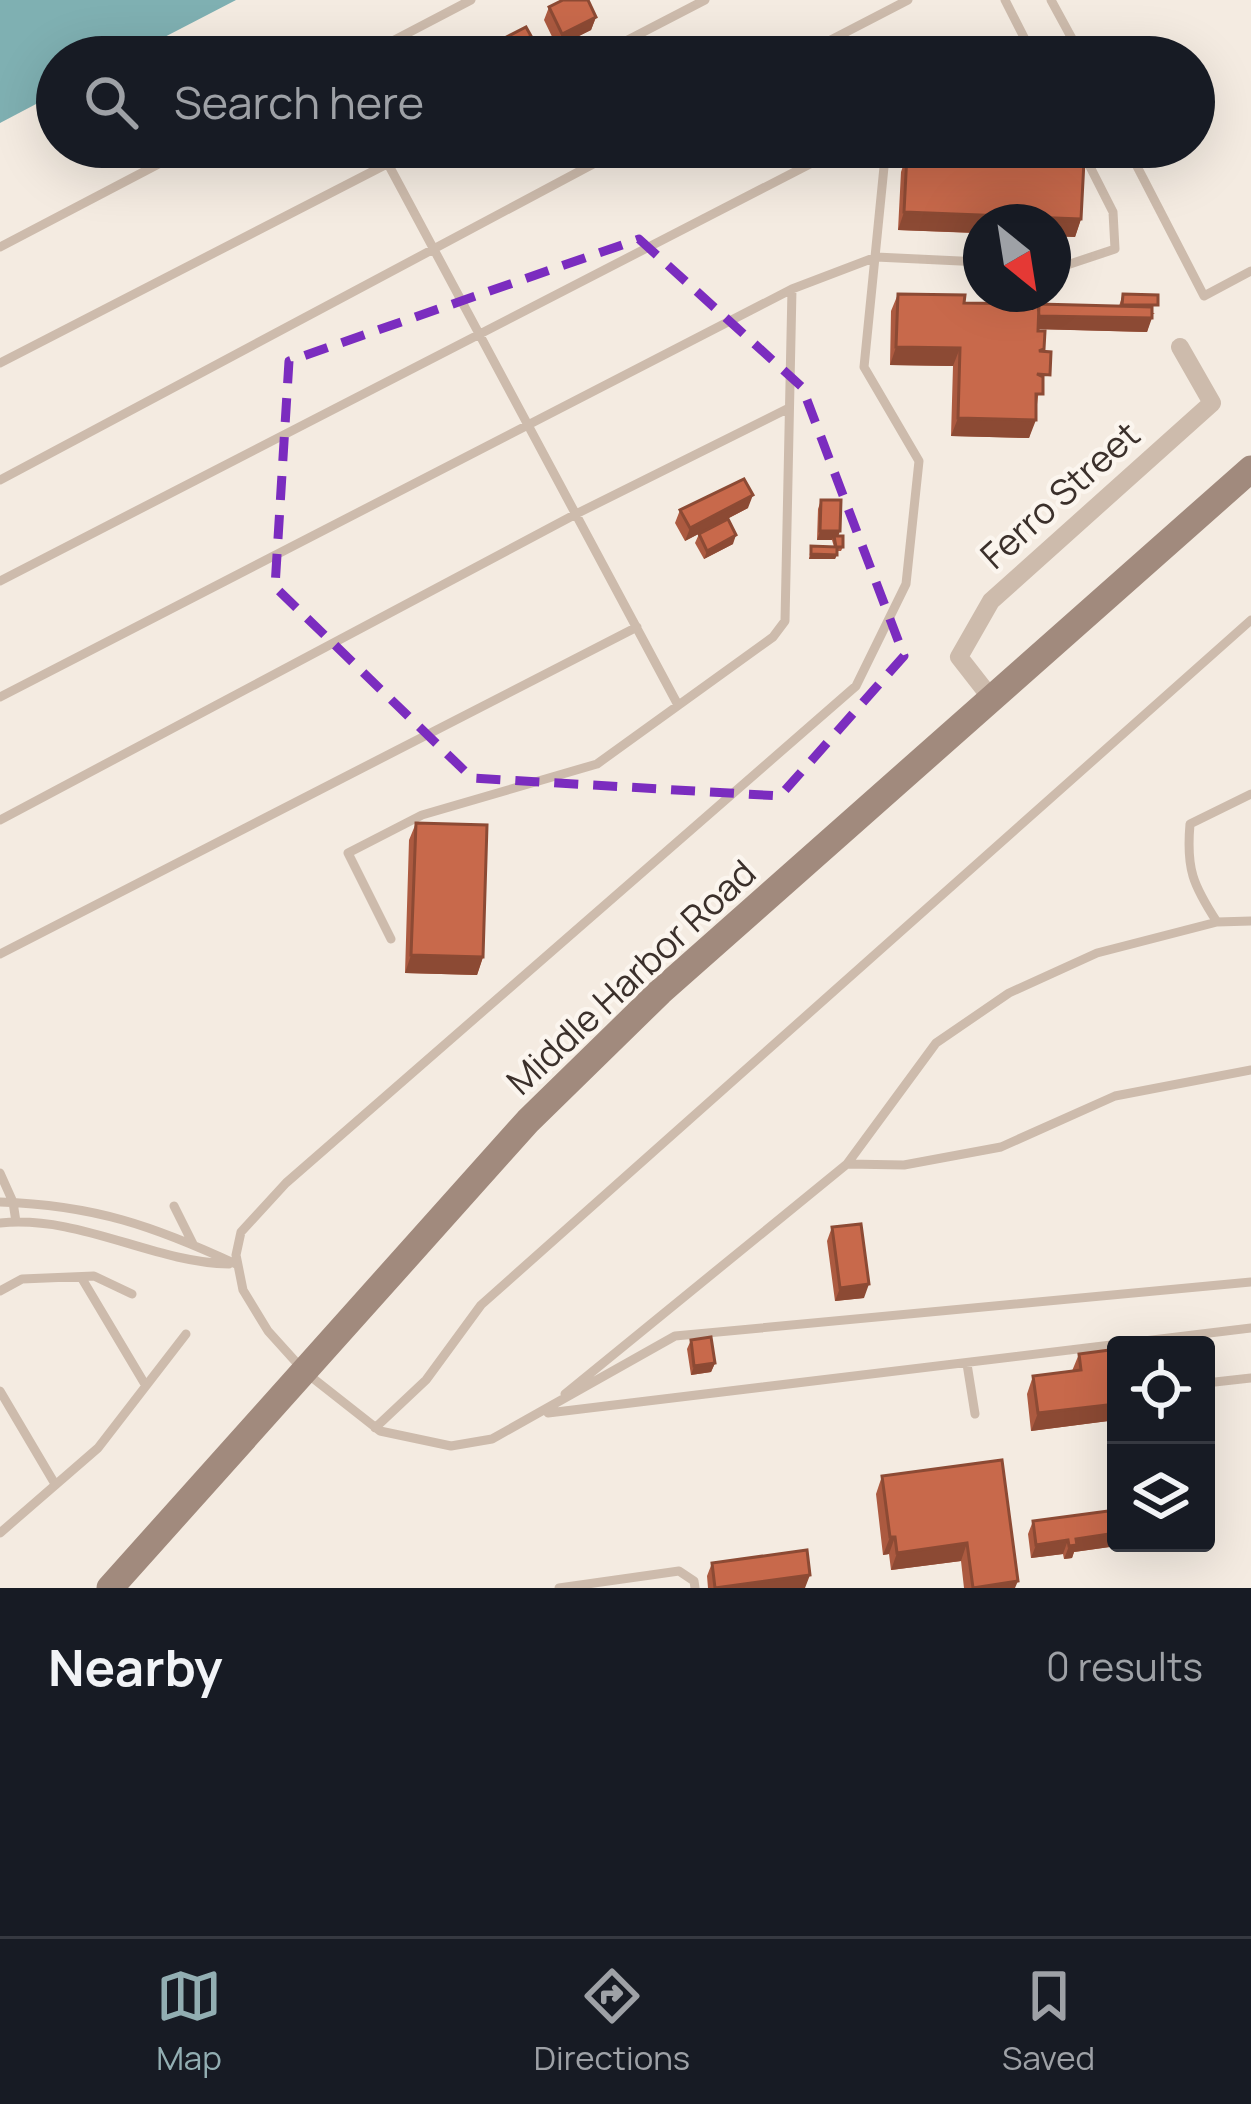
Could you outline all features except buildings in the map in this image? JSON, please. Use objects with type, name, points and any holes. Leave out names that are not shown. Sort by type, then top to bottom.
[{"type":"main road","name":"Middle Harbor Road","points":[[110,1588],[528,1120],[660,992],[1251,469]]},
{"type":"street","name":"Ferro Street","points":[[992,698],[959,657],[991,601],[1212,403],[1180,347]]},
{"type":"lane","points":[[402,36],[471,0]]},
{"type":"lane","points":[[636,36],[705,0]]},
{"type":"lane","points":[[839,36],[908,0]]},
{"type":"lane","points":[[1005,0],[1023,36]]},
{"type":"lane","points":[[1051,0],[1071,36]]},
{"type":"lane","points":[[0,248],[151,168]]},
{"type":"lane","points":[[0,362],[380,168]]},
{"type":"lane","points":[[390,168],[678,705]]},
{"type":"lane","points":[[0,480],[584,168]]},
{"type":"lane","points":[[0,581],[803,168]]},
{"type":"lane","points":[[884,168],[864,367],[919,461],[906,584],[856,686],[286,1183],[241,1232],[238,1264],[243,1289],[268,1331],[305,1372],[375,1427],[406,1439],[451,1446],[492,1439],[675,1336],[1251,1282]]},
{"type":"lane","points":[[1071,265],[1115,249],[1113,212],[1091,168]]},
{"type":"lane","points":[[1138,168],[1204,296],[1251,271]]},
{"type":"lane","points":[[0,697],[792,289],[876,257],[963,261]]},
{"type":"lane","points":[[391,939],[348,853],[422,815],[597,764],[773,637],[785,621],[792,289]]},
{"type":"lane","points":[[0,820],[576,514],[789,408]]},
{"type":"lane","points":[[375,1427],[426,1380],[481,1305],[1249,626]]},
{"type":"lane","points":[[0,955],[637,627]]},
{"type":"lane","points":[[1217,922],[1193,885],[1187,854],[1190,824],[1251,794]]},
{"type":"lane","points":[[540,1414],[847,1164],[936,1042],[1009,993],[1097,953],[1217,922],[1251,921]]},
{"type":"lane","points":[[847,1164],[904,1165],[1001,1147],[1115,1096],[1251,1070]]},
{"type":"lane","points":[[0,1173],[16,1222]]},
{"type":"lane","points":[[0,1202],[115,1215],[238,1264]]},
{"type":"lane","points":[[175,1206],[193,1244]]},
{"type":"lane","points":[[0,1223],[92,1232],[200,1264],[238,1264]]},
{"type":"lane","points":[[81,1276],[146,1386]]},
{"type":"lane","points":[[0,1292],[22,1279],[94,1276],[132,1294]]},
{"type":"lane","points":[[1215,1336],[1251,1328]]},
{"type":"lane","points":[[0,1533],[98,1448],[186,1334]]},
{"type":"lane","points":[[540,1414],[1107,1349]]},
{"type":"lane","points":[[967,1364],[975,1414]]},
{"type":"lane","points":[[1215,1382],[1251,1378]]},
{"type":"lane","points":[[0,1391],[56,1484]]},
{"type":"lane","points":[[0,1522],[29,1507]]},
{"type":"lane","points":[[559,1588],[679,1571],[694,1581],[695,1588]]},
{"type":"lane","points":[[686,1575],[708,1572]]},
{"type":"highlighted area","points":[[639,239],[802,387],[904,656],[780,796],[472,778],[275,587],[289,361]]},
{"type":"water","points":[[0,0],[236,0],[167,36],[36,36],[36,104],[0,123]]}]
